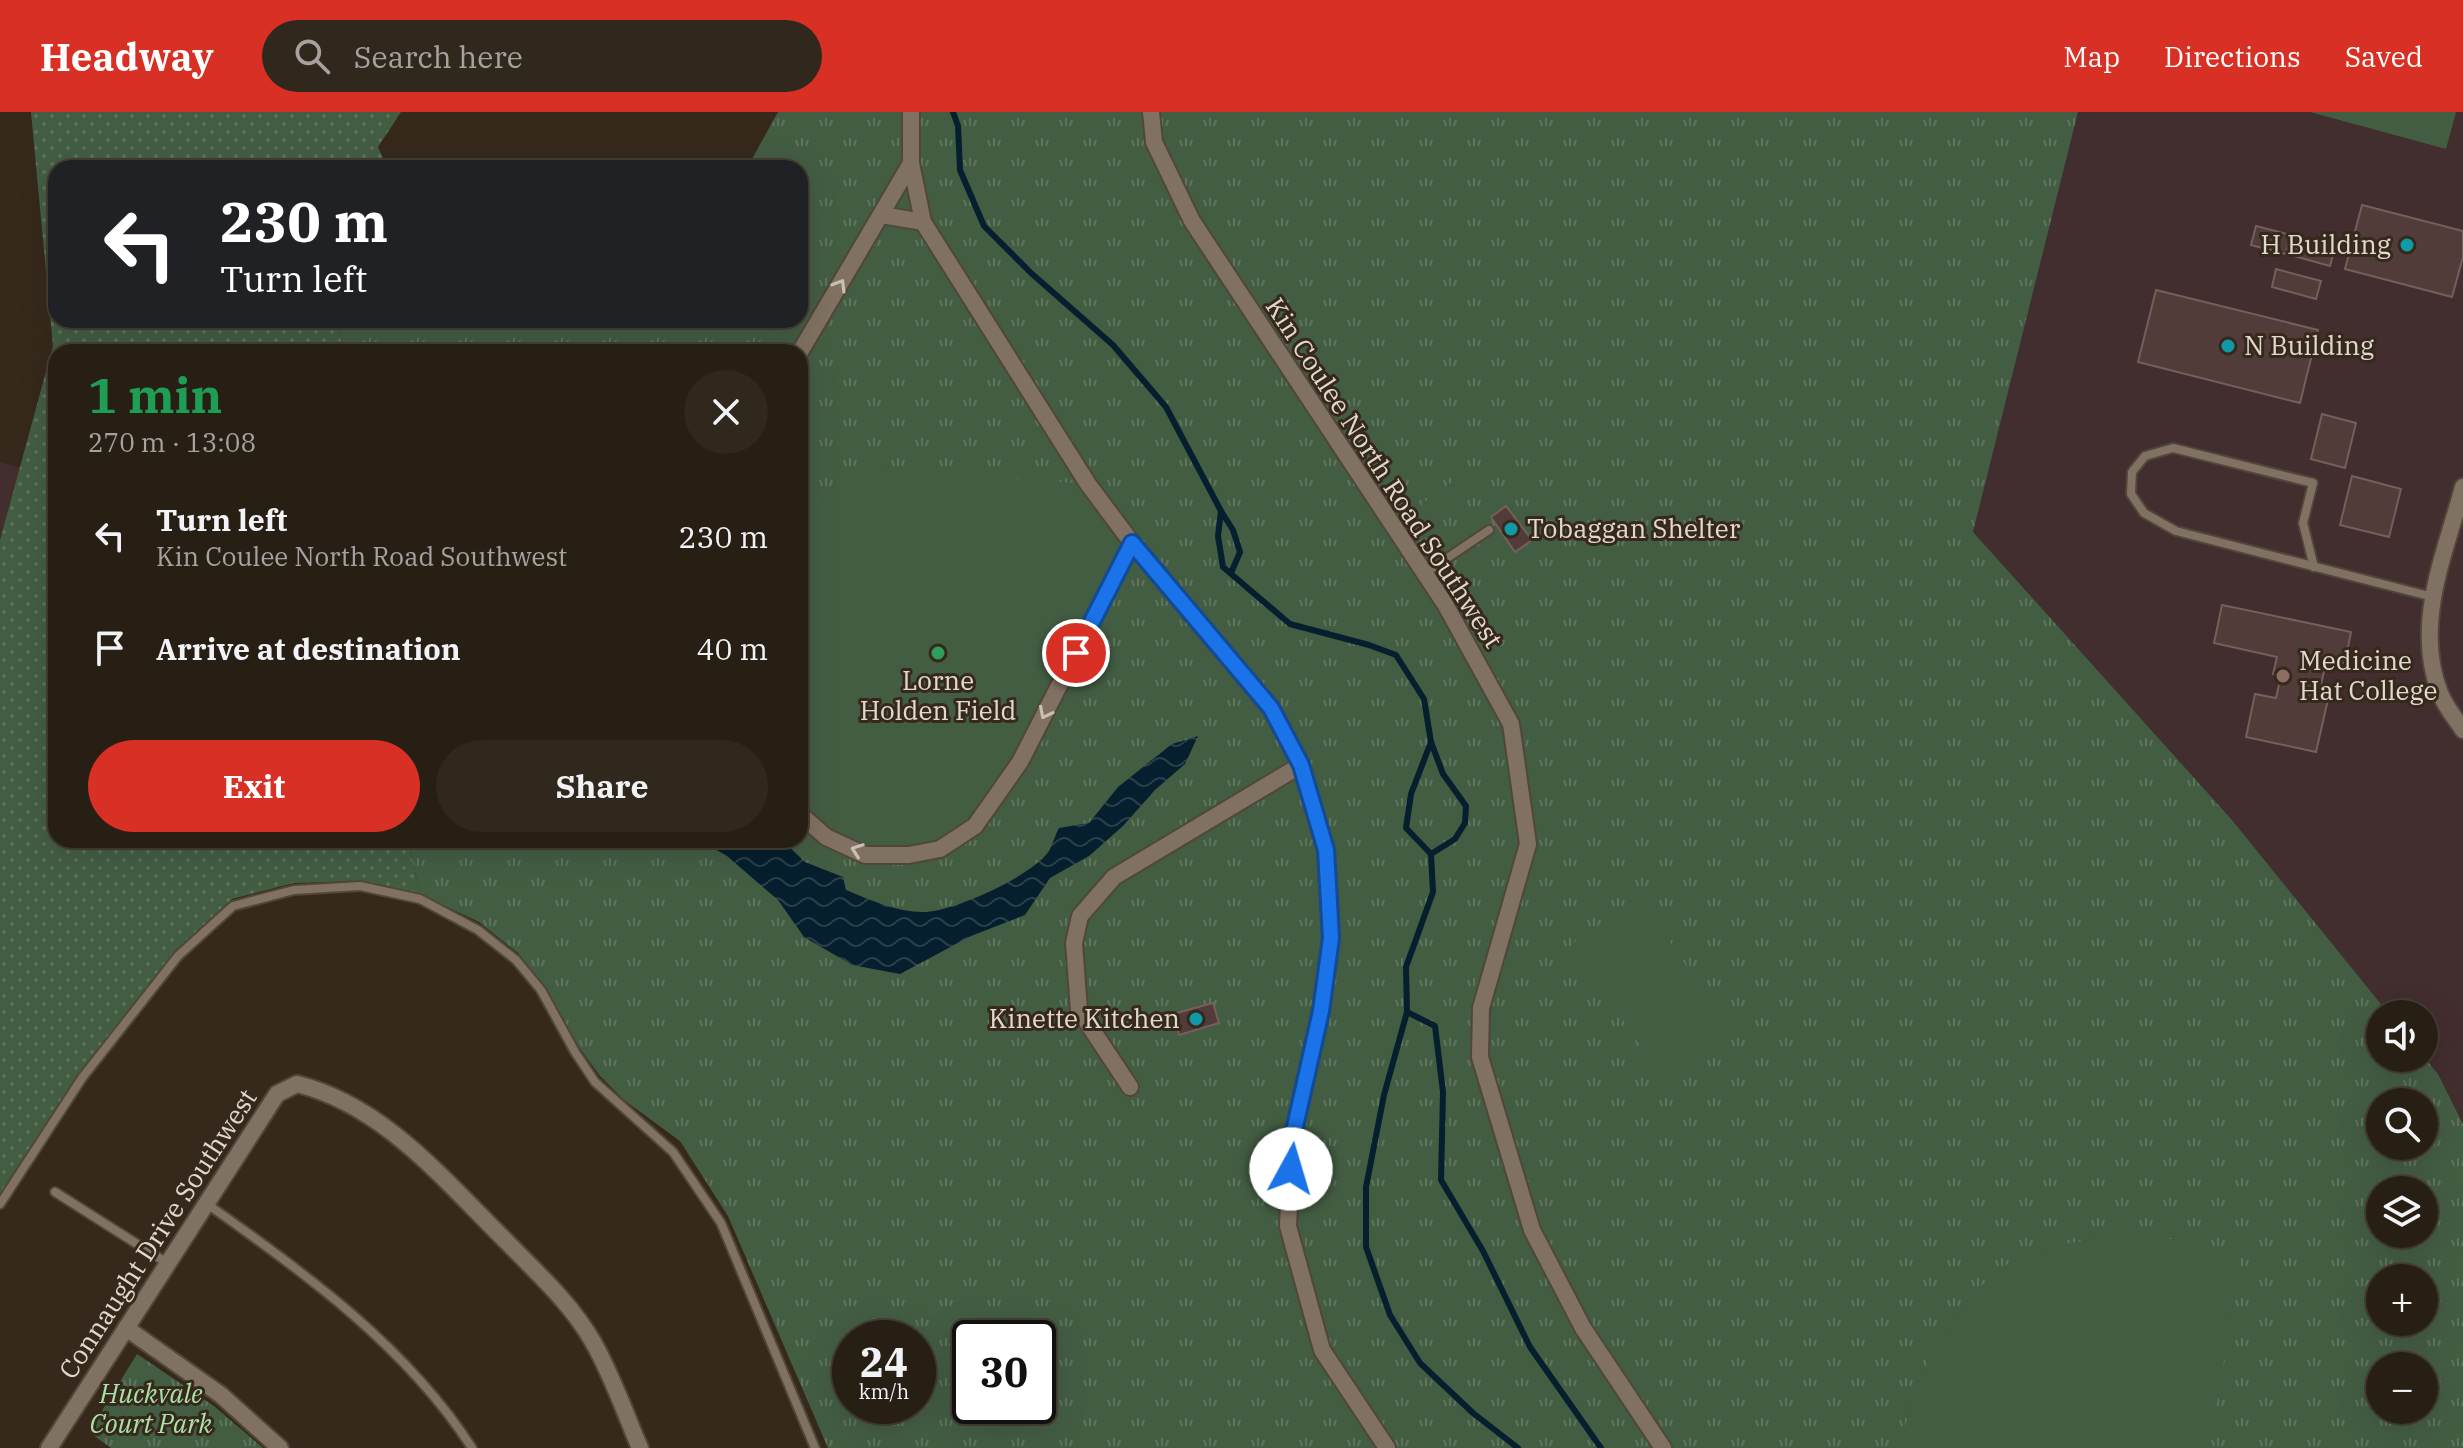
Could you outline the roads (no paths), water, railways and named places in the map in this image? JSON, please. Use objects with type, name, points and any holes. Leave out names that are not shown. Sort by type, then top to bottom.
[{"type":"street","points":[[911,112],[911,163],[923,222],[1088,484],[1132,543],[1271,708],[1301,765],[1326,850],[1331,938],[1321,1011],[1292,1140],[1288,1226],[1322,1350],[1387,1448]]},
{"type":"street","name":"Kin Coulee North Road Southwest","points":[[1151,112],[1154,142],[1192,221],[1445,604],[1511,724],[1528,844],[1481,1008],[1480,1057],[1532,1230],[1583,1328],[1663,1448]]},
{"type":"street","points":[[805,344],[911,163]]},
{"type":"street","points":[[882,215],[923,222]]},
{"type":"street","points":[[2463,487],[2430,612],[2429,655],[2440,695],[2463,730]]},
{"type":"street","points":[[808,821],[826,837],[865,855],[909,855],[940,849],[975,826],[1020,762],[1132,543]]},
{"type":"street","points":[[1130,1087],[1079,1010],[1074,943],[1080,916],[1114,877],[1301,765]]},
{"type":"street","name":"Connaught Drive Southwest","points":[[52,1443],[277,1094],[297,1084],[338,1098],[392,1132],[436,1171],[546,1282],[592,1340],[640,1448]]},
{"type":"street","points":[[126,1328],[221,1395],[280,1448]]},
{"type":"street","points":[[52,1443],[71,1448]]},
{"type":"lane","points":[[2314,567],[2303,523],[2313,483],[2173,448],[2145,456],[2132,472],[2131,494],[2144,513],[2176,531],[2314,567],[2433,598]]},
{"type":"lane","points":[[1425,573],[1489,530]]},
{"type":"lane","points":[[0,1204],[82,1078],[178,956],[233,906],[294,890],[360,886],[420,899],[478,930],[516,960],[541,990],[595,1082],[673,1152],[721,1223],[815,1448]]},
{"type":"lane","points":[[55,1192],[167,1263]]},
{"type":"lane","points":[[206,1203],[277,1253],[378,1337],[411,1372],[472,1448]]},
{"type":"water","points":[[1198,736],[1185,764],[1089,856],[1050,878],[1025,915],[971,936],[900,974],[852,965],[804,937],[778,900],[727,856],[713,848],[790,848],[805,862],[843,877],[846,890],[903,910],[936,910],[991,891],[1026,871],[1049,851],[1059,828],[1089,823],[1118,787],[1172,744]]},
{"type":"waterway","points":[[953,112],[958,126],[960,170],[984,226],[1031,273],[1113,345],[1166,407],[1221,511],[1218,536],[1223,567],[1290,624],[1396,655],[1424,699],[1431,742],[1411,794],[1406,828],[1431,854],[1433,892],[1406,967],[1407,1012],[1384,1095],[1366,1187],[1366,1247],[1390,1315],[1420,1363],[1473,1413],[1518,1448]]},
{"type":"waterway","points":[[1221,511],[1233,530],[1240,552],[1231,573]]},
{"type":"waterway","points":[[1431,742],[1443,774],[1466,806],[1465,823],[1455,839],[1431,854]]},
{"type":"waterway","points":[[1407,1012],[1435,1026],[1443,1092],[1441,1180],[1483,1251],[1530,1347],[1601,1448]]},
{"type":"place","name":"H Building","points":[[2407,245]]},
{"type":"place","name":"N Building","points":[[2228,346]]},
{"type":"place","name":"Tobaggan Shelter","points":[[1511,529]]},
{"type":"place","name":"Lorne Holden Field","points":[[938,653]]},
{"type":"place","name":"Medicine Hat College","points":[[2283,676]]},
{"type":"place","name":"Kinette Kitchen","points":[[1196,1019]]},
{"type":"park label","name":"Huckvale Court Park","points":[[151,1409]]}]
